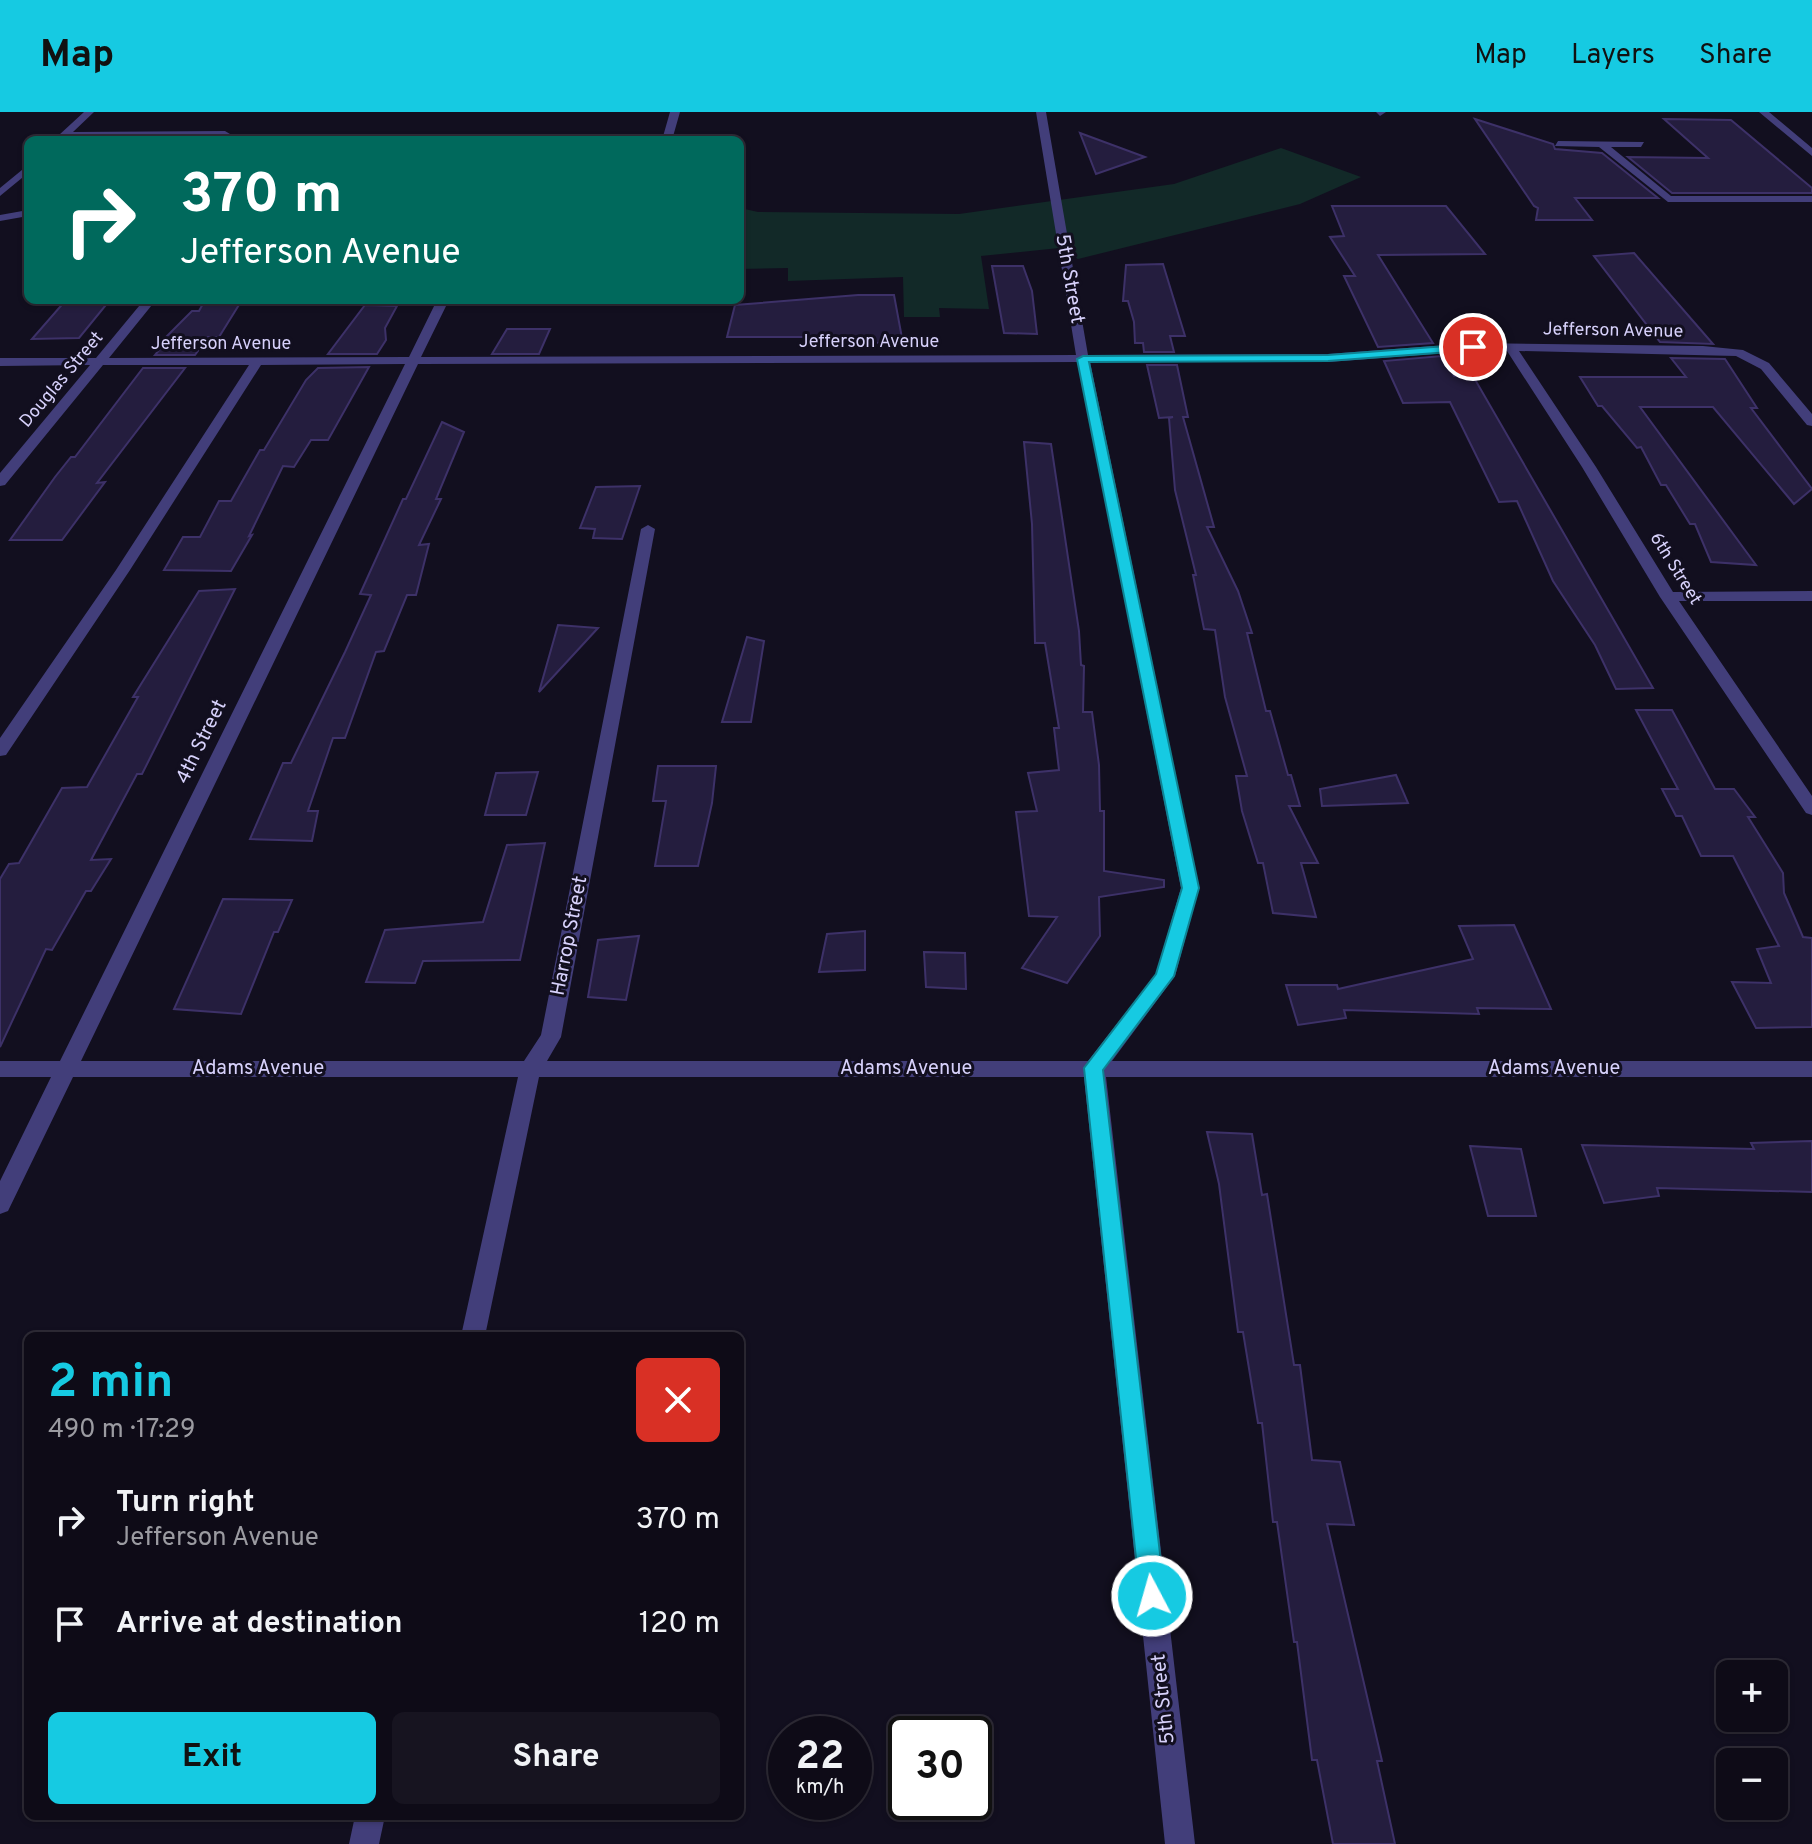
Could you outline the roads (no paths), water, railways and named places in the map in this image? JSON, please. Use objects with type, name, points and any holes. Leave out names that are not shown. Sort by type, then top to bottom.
[{"type":"street","points":[[63,136],[89,112]]},
{"type":"street","points":[[668,136],[675,112]]},
{"type":"street","name":"5th Street","points":[[1041,112],[1083,359],[1190,888],[1165,976],[1094,1068],[1180,1844]]},
{"type":"street","points":[[1764,112],[1812,153]]},
{"type":"street","points":[[116,136],[225,134]]},
{"type":"street","points":[[1558,144],[1641,144]]},
{"type":"street","points":[[1601,144],[1668,199],[1812,199]]},
{"type":"street","points":[[0,193],[24,172]]},
{"type":"street","points":[[0,220],[24,214]]},
{"type":"street","points":[[0,220],[24,222]]},
{"type":"street","name":"Douglas Street","points":[[0,482],[147,304]]},
{"type":"street","name":"4th Street","points":[[0,1204],[441,304]]},
{"type":"street","name":"Jefferson Avenue","points":[[0,362],[1328,358],[1510,347],[1739,353],[1765,366],[1812,422]]},
{"type":"street","name":"6th Street","points":[[1510,347],[1589,467],[1668,597],[1812,809]]},
{"type":"street","points":[[0,751],[123,570],[257,362]]},
{"type":"street","name":"Harrop Street","points":[[474,1332],[530,1069],[551,1037],[648,529]]},
{"type":"street","points":[[1668,597],[1812,596]]},
{"type":"street","name":"Adams Avenue","points":[[0,1069],[1812,1069]]},
{"type":"street","points":[[364,1844],[369,1820]]}]
